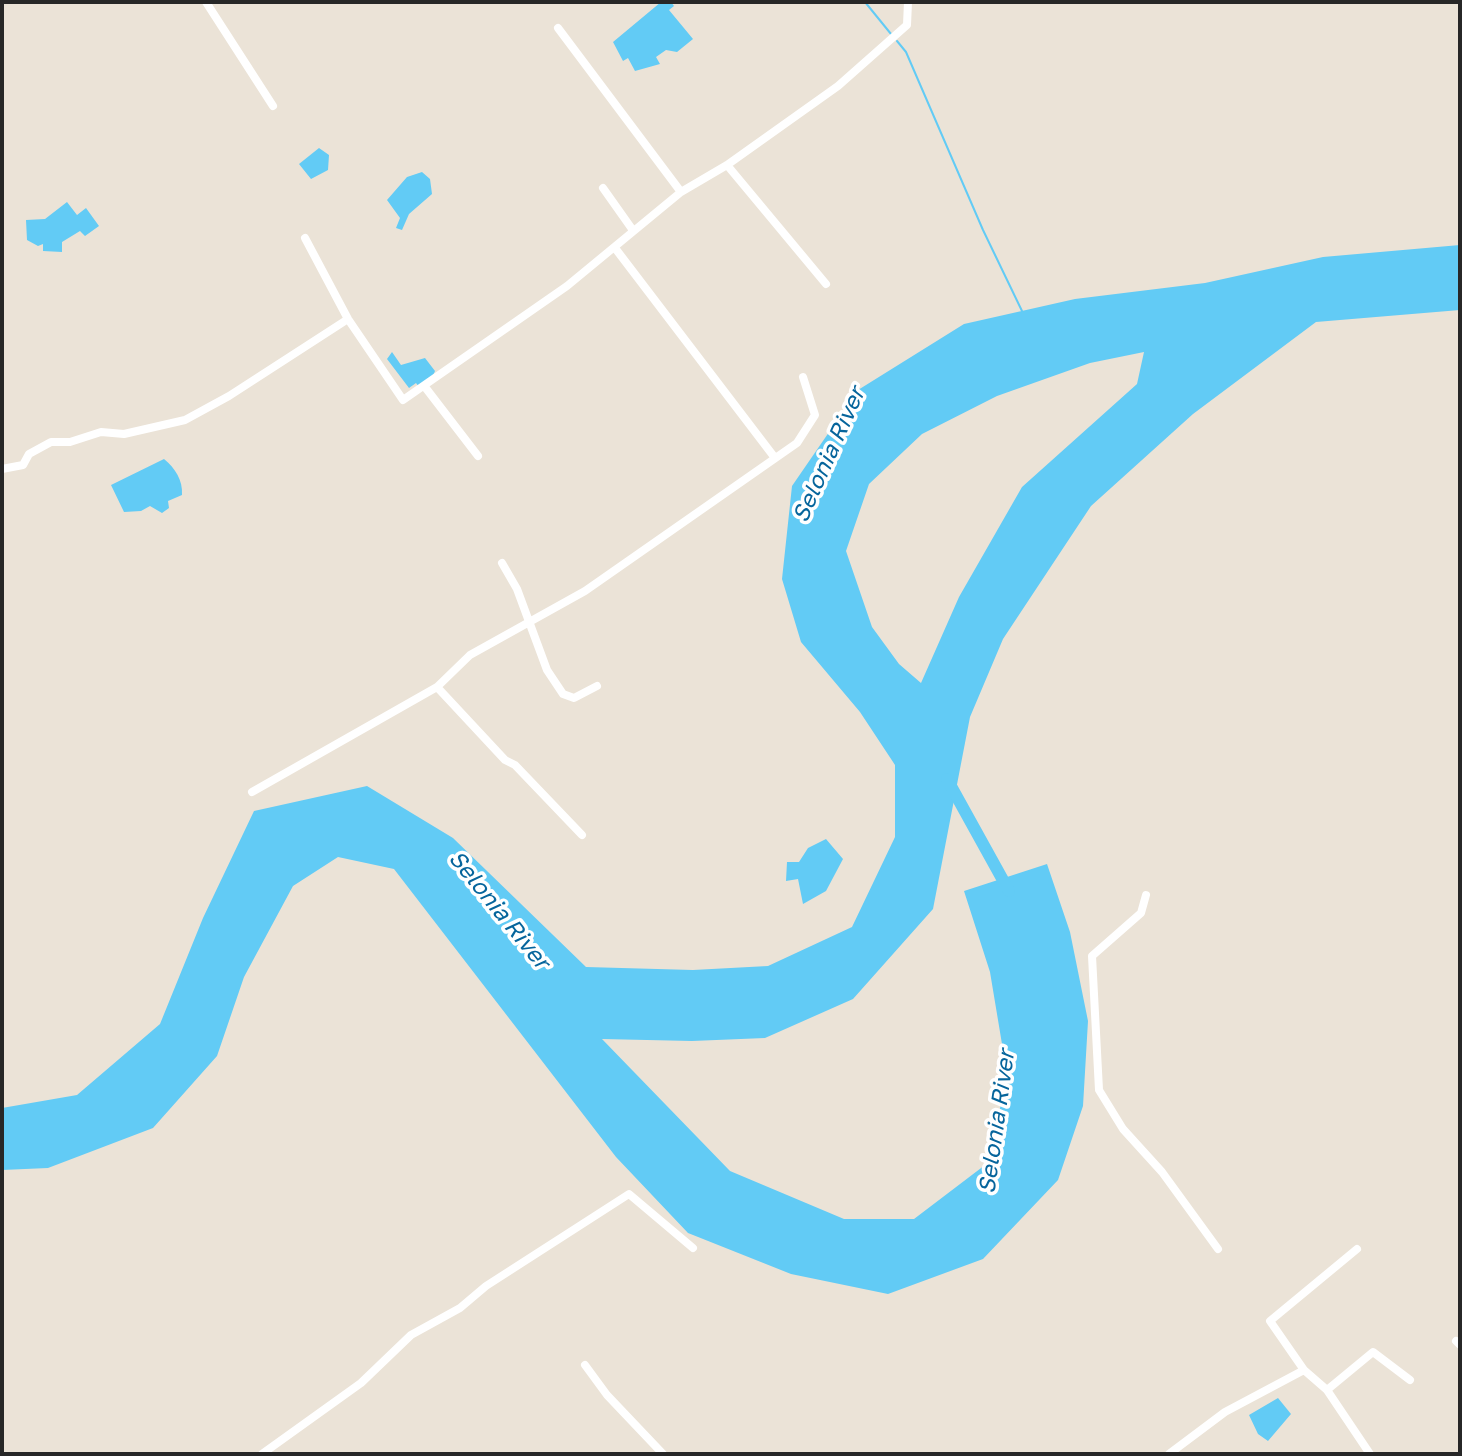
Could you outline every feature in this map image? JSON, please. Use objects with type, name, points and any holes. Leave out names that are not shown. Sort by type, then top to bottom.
[{"type":"street","points":[[206,2],[272,106]]},
{"type":"street","points":[[305,237],[348,318],[403,400],[425,387],[615,248],[632,229],[681,191],[727,165],[838,86],[907,25],[908,2]]},
{"type":"street","points":[[558,28],[681,191]]},
{"type":"street","points":[[727,165],[826,284]]},
{"type":"street","points":[[603,188],[632,229]]},
{"type":"street","points":[[615,248],[775,458]]},
{"type":"street","points":[[2,469],[23,465],[29,454],[51,442],[70,442],[101,432],[124,434],[185,420],[229,396],[348,318]]},
{"type":"street","points":[[252,792],[437,687],[470,655],[530,623],[650,548],[797,443],[815,415],[803,377]]},
{"type":"street","points":[[425,387],[478,456]]},
{"type":"street","points":[[502,563],[530,623],[547,670],[563,694],[574,698],[597,686]]},
{"type":"street","points":[[437,687],[505,760],[514,765],[582,835]]},
{"type":"street","points":[[1146,895],[1141,913],[1093,956],[1099,1090],[1123,1129],[1162,1172],[1218,1249]]},
{"type":"street","points":[[262,1454],[361,1383],[411,1335],[460,1308],[486,1286],[629,1194],[693,1248]]},
{"type":"street","points":[[1357,1249],[1270,1321],[1304,1370],[1327,1390],[1370,1454]]},
{"type":"street","points":[[1327,1390],[1373,1352],[1410,1380]]},
{"type":"street","points":[[585,1365],[607,1395],[663,1454]]},
{"type":"street","points":[[1169,1454],[1225,1412],[1304,1370]]},
{"type":"water","points":[[661,2],[671,2],[674,6],[669,10],[693,39],[677,52],[666,50],[656,57],[660,64],[635,71],[628,58],[623,61],[613,42]]},
{"type":"water","points":[[319,148],[329,155],[328,170],[311,179],[299,164]]},
{"type":"water","points":[[422,172],[430,179],[432,194],[409,214],[402,230],[396,228],[400,218],[387,200],[407,177]]},
{"type":"water","points":[[67,202],[77,215],[86,208],[99,226],[85,236],[80,231],[62,242],[62,252],[43,251],[43,244],[38,246],[27,240],[26,220],[45,219]]},
{"type":"water","points":[[1460,245],[1460,310],[1316,322],[1193,414],[1091,506],[1003,639],[970,717],[933,909],[853,999],[765,1038],[692,1041],[602,1039],[730,1171],[844,1219],[914,1219],[989,1162],[1007,1074],[990,972],[964,891],[1047,864],[1070,932],[1088,1021],[1083,1106],[1058,1180],[983,1259],[888,1294],[791,1274],[688,1233],[616,1157],[394,869],[338,857],[293,886],[244,977],[217,1056],[153,1128],[48,1168],[2,1170],[2,1108],[77,1095],[160,1024],[203,918],[254,811],[367,786],[453,838],[586,967],[693,970],[768,966],[852,927],[895,837],[895,765],[860,712],[801,642],[782,579],[792,486],[858,390],[964,324],[1075,299],[1205,283],[1323,257]],"holes":[[[1144,352],[1137,384],[1022,487],[959,597],[921,683],[899,664],[872,627],[846,551],[869,484],[922,434],[997,396],[1090,363]]]},
{"type":"water","points":[[392,352],[401,365],[425,358],[435,371],[432,378],[419,387],[416,383],[409,388],[387,359]]},
{"type":"water","points":[[164,459],[178,475],[182,495],[168,501],[169,508],[162,513],[150,506],[141,511],[124,512],[111,485]]},
{"type":"water","points":[[826,839],[843,859],[826,891],[803,904],[798,879],[786,881],[787,862],[799,862],[808,848]]},
{"type":"water","points":[[1278,1398],[1291,1414],[1268,1441],[1258,1434],[1249,1415]]},
{"type":"waterway","points":[[865,2],[891,34]]},
{"type":"waterway","points":[[897,41],[906,52],[983,230],[1022,311]]},
{"type":"waterway","name":"Selonia River","points":[[947,779],[1009,891]]}]
